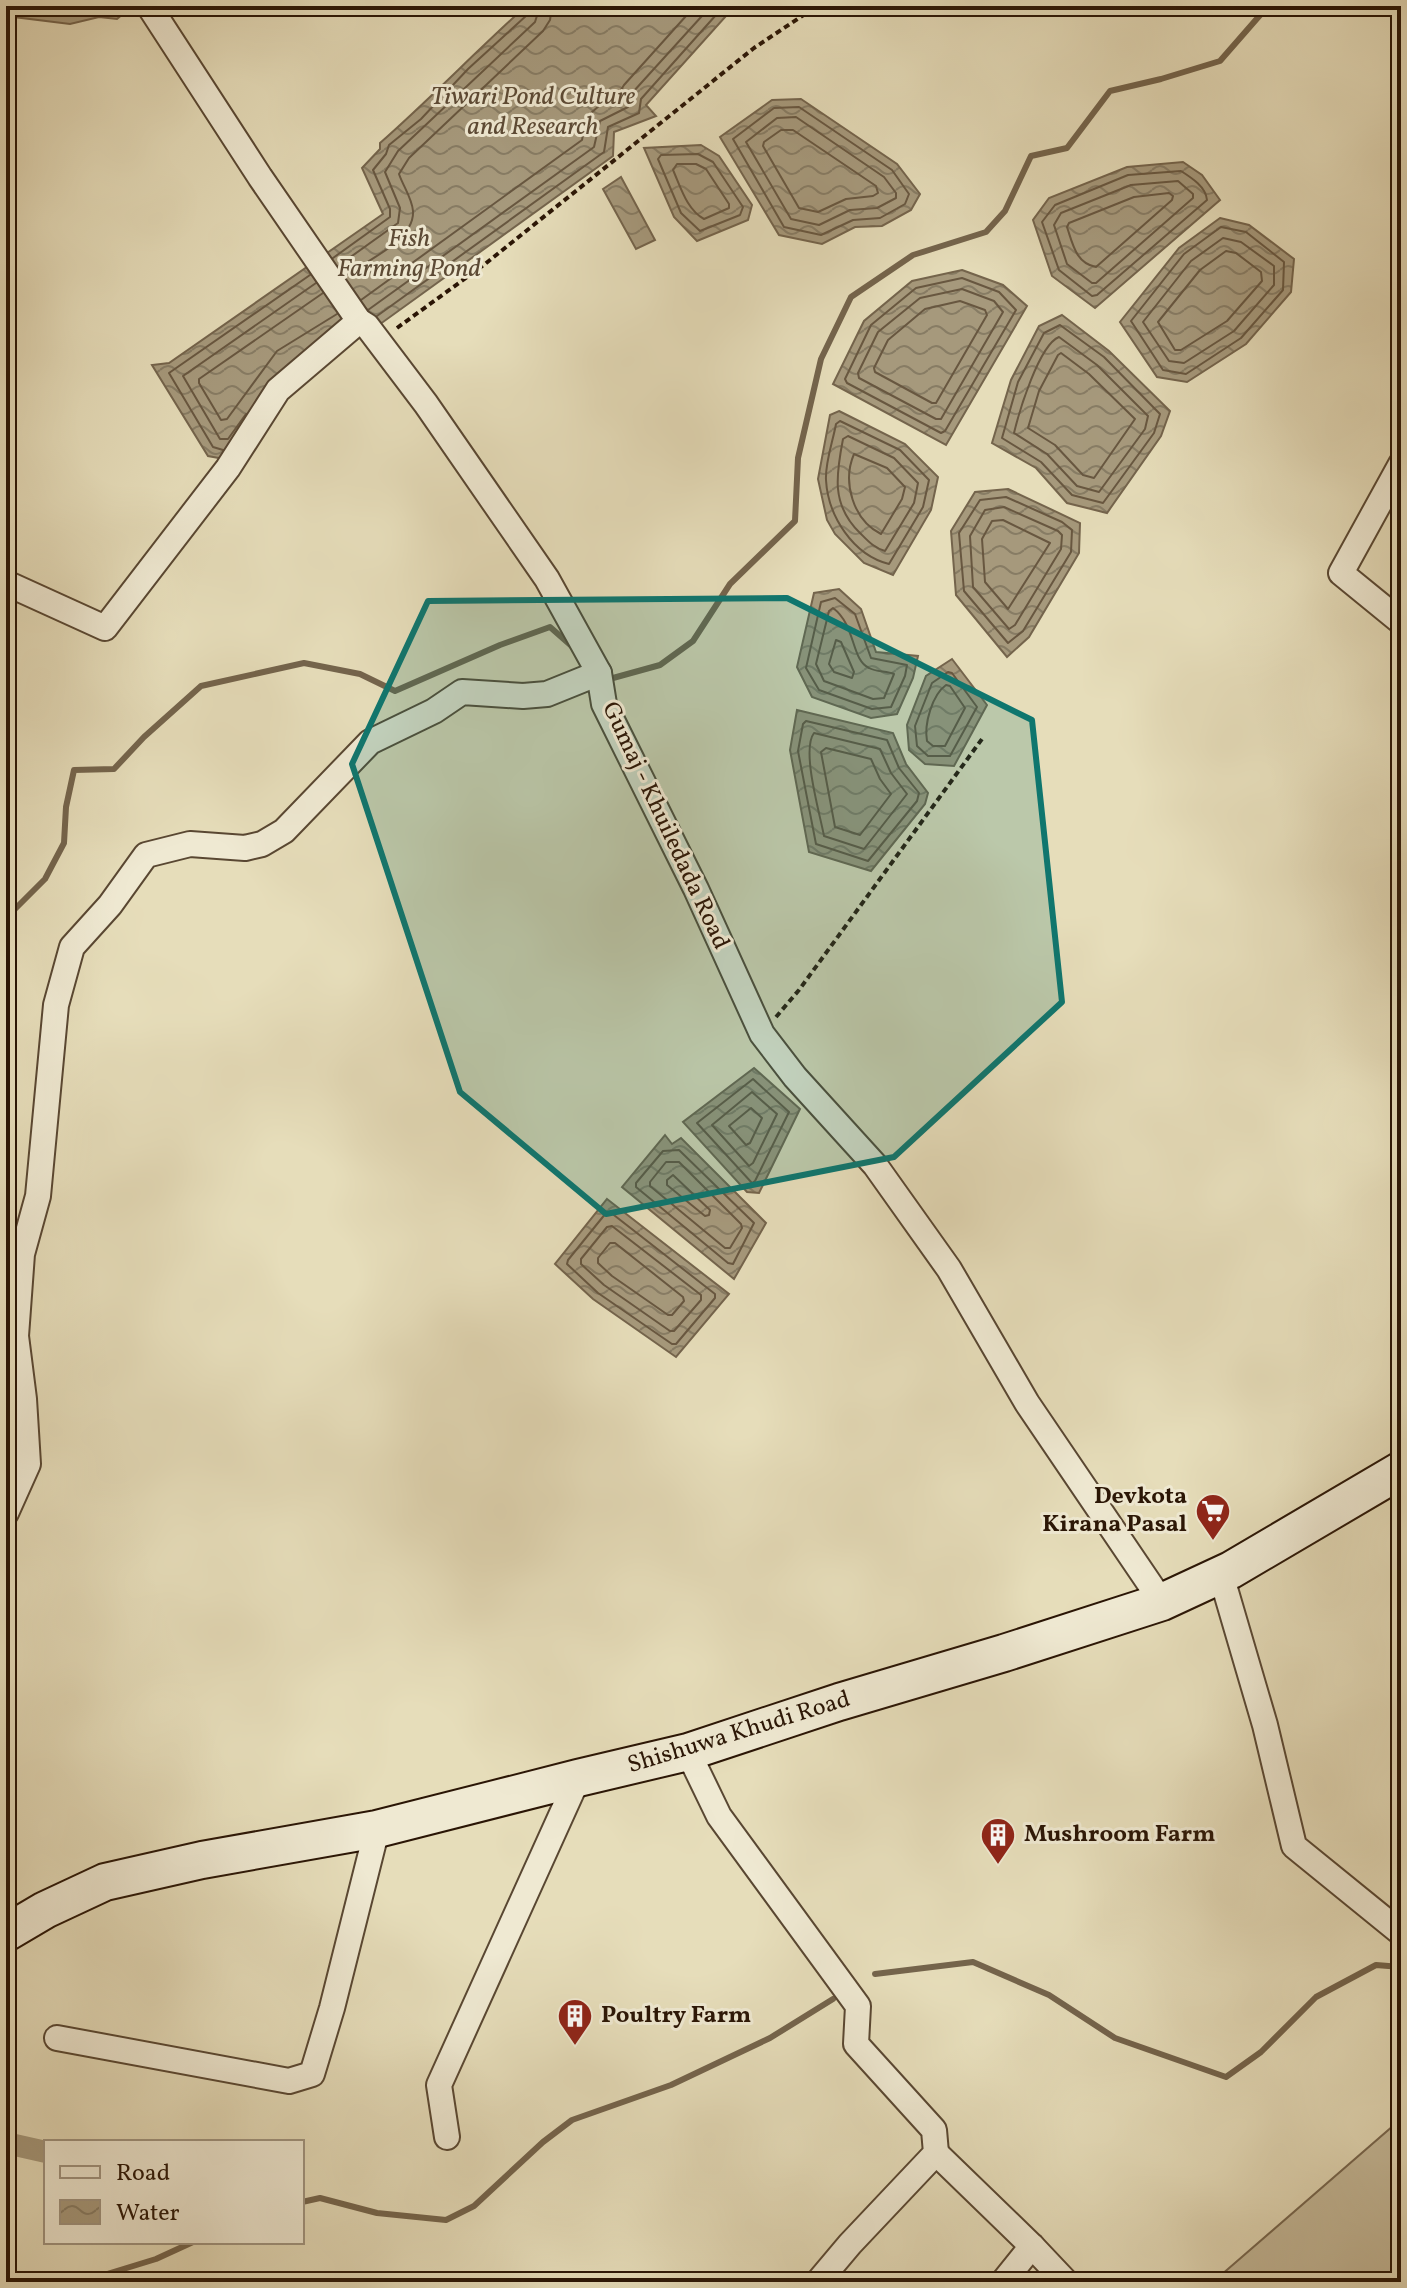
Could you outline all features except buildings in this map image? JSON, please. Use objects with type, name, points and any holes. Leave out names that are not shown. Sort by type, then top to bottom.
[{"type":"main road","name":"Shishuwa Khudi Road","points":[[6,1933],[45,1910],[105,1882],[202,1860],[377,1829],[688,1752],[1162,1602],[1221,1575],[1401,1470]]},
{"type":"street","name":"Gumaj - Khuiledada Road","points":[[149,6],[260,177],[359,321],[426,404],[547,579],[599,673],[604,704],[696,889],[762,1034],[795,1077],[875,1165],[949,1269],[1027,1403],[1162,1602]]},
{"type":"street","points":[[6,583],[105,628],[228,468],[278,390],[359,321]]},
{"type":"street","points":[[1401,464],[1341,573],[1401,622]]},
{"type":"street","points":[[6,1513],[28,1464],[16,1336],[22,1254],[38,1196],[56,1005],[72,947],[110,905],[146,855],[190,844],[245,848],[262,844],[284,831],[370,742],[434,711],[462,692],[523,696],[547,694],[599,673]]},
{"type":"street","points":[[1221,1575],[1265,1725],[1294,1846],[1399,1929]]},
{"type":"street","points":[[688,1752],[719,1816],[858,2006],[856,2044],[934,2130],[936,2153],[1066,2282]]},
{"type":"street","points":[[447,2137],[439,2085],[578,1778]]},
{"type":"street","points":[[57,2038],[289,2081],[312,2074],[332,2008],[377,1829]]},
{"type":"street","points":[[818,2282],[936,2153]]},
{"type":"street","points":[[1003,2282],[1032,2246]]},
{"type":"path","points":[[379,342],[485,264],[754,48],[817,6]]},
{"type":"path","points":[[762,1034],[799,990],[982,739]]},
{"type":"highlighted area","points":[[787,598],[1032,720],[1062,1002],[894,1157],[606,1214],[460,1092],[352,764],[428,601]]},
{"type":"shaded area","points":[[1401,2119],[1401,2282],[1213,2282]]},
{"type":"water","points":[[6,6],[119,6],[124,13],[117,19],[99,17],[70,24],[6,16]]},
{"type":"water","name":"Tiwari Pond Culture and Research","points":[[526,6],[735,6],[646,105],[656,116],[614,132],[613,156],[383,322],[298,371],[235,461],[208,456],[152,365],[169,363],[383,214],[362,168],[380,149],[380,143]]},
{"type":"water","points":[[801,99],[897,164],[920,194],[911,210],[882,226],[855,227],[822,244],[779,235],[720,137],[772,100]]},
{"type":"water","points":[[701,145],[719,156],[752,205],[748,220],[697,241],[674,217],[644,148]]},
{"type":"water","points":[[1183,162],[1202,175],[1220,200],[1095,308],[1052,276],[1033,220],[1049,198],[1127,167]]},
{"type":"water","points":[[621,177],[655,240],[636,249],[603,189]]},
{"type":"water","points":[[1220,218],[1249,225],[1294,259],[1291,292],[1246,344],[1187,382],[1157,377],[1120,322],[1179,248]]},
{"type":"water","points":[[962,270],[1003,285],[1027,306],[946,445],[833,384],[864,321],[912,281]]},
{"type":"water","points":[[1062,315],[1109,351],[1170,411],[1161,436],[1107,513],[1067,503],[1036,468],[992,443],[1011,380],[1039,326]]},
{"type":"water","points":[[839,411],[905,444],[938,477],[931,510],[893,575],[864,563],[835,534],[827,520],[818,479],[830,415]]},
{"type":"water","points":[[1008,489],[1080,523],[1079,553],[1029,637],[1007,657],[956,595],[951,531],[975,492]]},
{"type":"water","points":[[839,589],[861,609],[876,652],[918,656],[913,678],[897,714],[871,718],[812,697],[797,667],[814,593]]},
{"type":"water","points":[[952,659],[987,705],[954,766],[925,764],[909,750],[907,725],[926,676]]},
{"type":"water","points":[[797,710],[893,733],[906,764],[928,793],[925,804],[871,871],[809,852],[790,750]]},
{"type":"water","points":[[754,1068],[800,1109],[759,1193],[747,1192],[683,1122]]},
{"type":"water","points":[[665,1135],[672,1144],[681,1138],[766,1223],[734,1279],[622,1187]]},
{"type":"water","points":[[607,1199],[729,1294],[676,1357],[593,1299],[555,1264]]},
{"type":"waterway","points":[[613,678],[660,665],[693,641],[730,584],[795,521],[798,458],[821,359],[851,297],[913,255],[986,232],[1005,211],[1031,156],[1067,148],[1110,91],[1220,61],[1268,6]]},
{"type":"waterway","points":[[1395,6],[1401,11]]},
{"type":"waterway","points":[[12,912],[45,879],[64,843],[66,807],[74,770],[114,769],[144,737],[201,686],[304,663],[360,674],[395,691],[500,645],[550,627],[575,649]]},
{"type":"waterway","points":[[875,1974],[973,1962],[1049,1995],[1115,2038],[1226,2077],[1261,2052],[1316,1997],[1376,1965],[1401,1967]]},
{"type":"waterway","points":[[304,2202],[320,2198],[377,2213],[446,2220],[474,2206],[543,2142],[572,2120],[671,2085],[770,2038],[833,1999]]},
{"type":"waterway","points":[[6,2143],[44,2152]]},
{"type":"waterway","points":[[81,2282],[156,2259],[189,2244]]},
{"type":"place","name":"Devkota Kirana Pasal","points":[[1213,1542]]},
{"type":"place","name":"Mushroom Farm","points":[[998,1866]]},
{"type":"place","name":"Poultry Farm","points":[[575,2047]]},
{"type":"water label","name":"Fish Farming Pond","points":[[409,254]]}]
